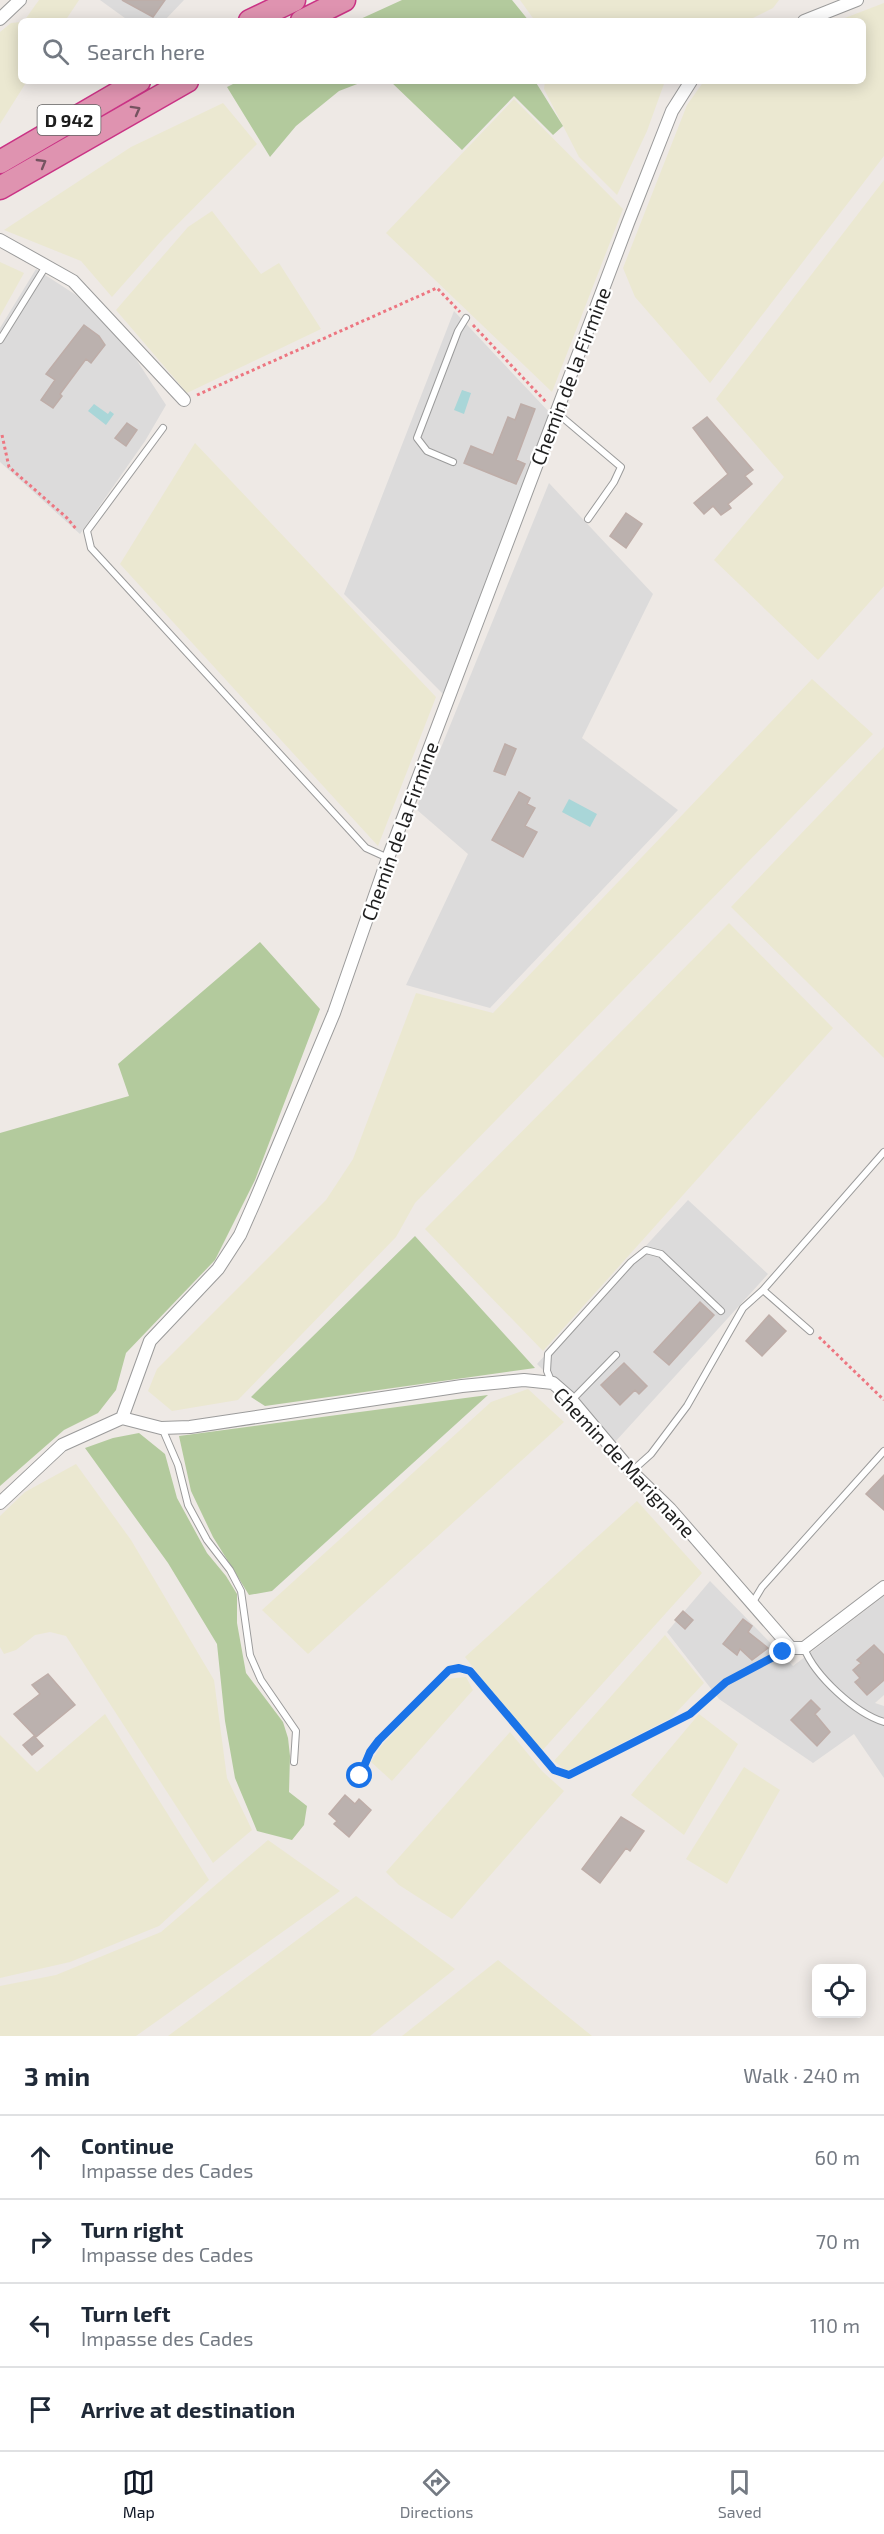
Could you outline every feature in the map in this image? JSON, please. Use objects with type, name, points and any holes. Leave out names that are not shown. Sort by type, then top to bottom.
[{"type":"highway","points":[[256,18],[294,0]]},
{"type":"highway","points":[[308,18],[344,0]]},
{"type":"highway","name":"D 942","points":[[0,162],[134,84]]},
{"type":"highway","name":"D 942","points":[[0,188],[182,84]]},
{"type":"street","points":[[0,19],[20,0]]},
{"type":"street","points":[[812,18],[857,0]]},
{"type":"street","name":"Chemin de la Firmine","points":[[122,1418],[150,1341],[218,1269],[240,1235],[334,1013],[388,858],[556,412],[672,111],[689,84]]},
{"type":"street","points":[[0,240],[73,282],[184,400]]},
{"type":"street","name":"Chemin de Marignane","points":[[122,1418],[161,1428],[190,1427],[462,1386],[524,1380],[553,1383],[572,1401],[632,1472],[669,1509],[753,1602],[790,1648]]},
{"type":"street","points":[[0,1503],[62,1445],[122,1418]]},
{"type":"street","points":[[790,1648],[804,1648],[884,1587]]},
{"type":"lane","points":[[0,340],[47,265]]},
{"type":"lane","points":[[453,462],[428,451],[417,438],[458,331],[466,318]]},
{"type":"lane","points":[[556,412],[621,467],[614,482],[588,519]]},
{"type":"lane","points":[[163,428],[87,531],[91,548],[366,849],[388,858]]},
{"type":"lane","points":[[632,1472],[651,1454],[687,1406],[743,1308],[763,1290],[884,1152]]},
{"type":"lane","points":[[553,1383],[547,1371],[548,1354],[631,1262],[646,1250],[661,1254],[721,1311]]},
{"type":"lane","points":[[763,1290],[810,1331]]},
{"type":"lane","points":[[572,1401],[616,1355]]},
{"type":"lane","points":[[161,1428],[178,1465],[188,1505],[207,1540],[230,1570],[241,1591],[250,1655],[261,1680],[296,1731],[294,1762]]},
{"type":"lane","points":[[753,1602],[762,1587],[884,1451]]},
{"type":"lane","points":[[804,1648],[810,1664],[854,1707],[884,1722]]},
{"type":"path","points":[[184,400],[437,288],[556,412]]},
{"type":"path","points":[[2,435],[9,467],[67,518],[91,548]]},
{"type":"path","points":[[810,1331],[824,1340],[884,1400]]},
{"type":"path","points":[[360,1776],[370,1752],[379,1740],[449,1670],[459,1668],[470,1671],[554,1770],[569,1775],[690,1714],[733,1678],[790,1648]]},
{"type":"shaded area","points":[[39,0],[79,0],[67,18],[26,18]]},
{"type":"shaded area","points":[[100,0],[184,0],[167,18],[125,18]]},
{"type":"shaded area","points":[[520,0],[779,0],[773,8],[753,18],[533,18]]},
{"type":"shaded area","points":[[884,3],[884,156],[710,383],[635,297],[623,268],[687,105],[702,84],[866,84],[866,18],[845,18]]},
{"type":"shaded area","points":[[18,22],[18,84],[25,84],[0,124],[0,32],[11,23]]},
{"type":"shaded area","points":[[545,84],[664,84],[647,131],[617,195],[579,157],[544,89]]},
{"type":"shaded area","points":[[514,99],[623,209],[552,392],[386,233]]},
{"type":"shaded area","points":[[223,103],[257,144],[164,238],[112,297],[81,261],[4,230],[131,147]]},
{"type":"shaded area","points":[[884,180],[884,586],[818,660],[714,560],[784,477],[716,399]]},
{"type":"shaded area","points":[[212,211],[261,274],[279,263],[321,329],[187,393],[116,310],[188,227]]},
{"type":"shaded area","points":[[0,262],[24,273],[0,316]]},
{"type":"shaded area","points":[[36,269],[76,295],[130,350],[166,405],[145,441],[80,534],[0,462],[0,328]]},
{"type":"shaded area","points":[[454,311],[550,413],[444,695],[344,594]]},
{"type":"shaded area","points":[[195,443],[436,697],[378,846],[120,564]]},
{"type":"shaded area","points":[[549,483],[653,594],[582,738],[678,810],[490,1008],[406,985],[468,854],[416,809]]},
{"type":"shaded area","points":[[812,679],[873,734],[415,1203],[396,1237],[238,1400],[172,1411],[148,1391],[157,1369],[326,1200],[353,1159],[416,993],[493,1013]]},
{"type":"shaded area","points":[[884,747],[884,1058],[731,907]]},
{"type":"shaded area","points":[[729,923],[833,1028],[543,1351],[425,1229]]},
{"type":"shaded area","points":[[688,1200],[768,1274],[615,1442],[537,1364]]},
{"type":"shaded area","points":[[528,1389],[564,1422],[308,1654],[262,1610],[491,1402]]},
{"type":"shaded area","points":[[76,1464],[131,1540],[214,1680],[227,1778],[252,1830],[213,1863],[66,1636],[50,1632],[35,1635],[16,1650],[4,1654],[0,1647],[0,1516],[25,1492]]},
{"type":"shaded area","points":[[637,1501],[702,1573],[540,1753],[465,1657]]},
{"type":"shaded area","points":[[710,1581],[793,1666],[884,1596],[884,1695],[875,1703],[884,1706],[884,1778],[854,1734],[813,1763],[719,1699],[667,1632]]},
{"type":"shaded area","points":[[665,1635],[704,1683],[671,1718],[567,1771],[554,1761]]},
{"type":"shaded area","points":[[466,1677],[473,1690],[392,1781],[371,1762],[381,1746],[433,1690],[447,1679]]},
{"type":"shaded area","points":[[105,1714],[209,1880],[159,1926],[70,1962],[0,1978],[0,1735],[37,1772]]},
{"type":"shaded area","points":[[699,1714],[738,1744],[684,1835],[631,1795]]},
{"type":"shaded area","points":[[510,1732],[542,1771],[564,1791],[452,1919],[399,1885],[386,1872]]},
{"type":"shaded area","points":[[744,1767],[780,1790],[727,1884],[686,1859]]},
{"type":"shaded area","points":[[268,1840],[340,1891],[136,2036],[0,2036],[0,1986],[56,1975],[161,1932]]},
{"type":"shaded area","points":[[356,1896],[455,1969],[370,2036],[168,2036]]},
{"type":"shaded area","points":[[498,1960],[592,2036],[402,2036]]},
{"type":"green space","points":[[402,0],[512,0],[527,18],[363,18]]},
{"type":"green space","points":[[233,84],[357,84],[339,91],[296,126],[270,157],[227,87]]},
{"type":"green space","points":[[393,84],[537,84],[563,126],[553,135],[514,96],[462,150]]},
{"type":"green space","points":[[260,942],[320,1009],[255,1180],[215,1260],[126,1353],[116,1390],[98,1413],[64,1430],[0,1486],[0,1133],[129,1096],[118,1064]]},
{"type":"green space","points":[[415,1236],[535,1368],[265,1406],[251,1397]]},
{"type":"green space","points":[[488,1395],[272,1591],[249,1595],[213,1537],[191,1491],[179,1436]]},
{"type":"green space","points":[[139,1433],[165,1454],[177,1498],[207,1553],[237,1594],[237,1623],[246,1673],[283,1722],[290,1756],[289,1792],[307,1806],[304,1825],[292,1840],[257,1831],[235,1778],[225,1721],[217,1644],[168,1563],[85,1448],[113,1438]]},
{"type":"water","points":[[462,390],[471,393],[464,414],[454,410]]},
{"type":"water","points":[[94,404],[108,414],[110,411],[114,414],[106,425],[88,411]]},
{"type":"water","points":[[569,799],[597,814],[590,827],[562,812]]},
{"type":"building","points":[[122,0],[165,0],[153,17]]},
{"type":"building","points":[[84,325],[99,336],[105,345],[91,363],[86,359],[60,394],[62,396],[53,408],[41,400],[55,380],[46,374]]},
{"type":"building","points":[[521,404],[535,409],[516,460],[525,464],[516,484],[464,463],[471,446],[493,455],[508,417],[515,420]]},
{"type":"building","points":[[707,417],[753,470],[745,476],[752,484],[728,504],[731,508],[721,515],[713,506],[704,514],[694,503],[728,474],[693,428]]},
{"type":"building","points":[[127,423],[137,430],[126,446],[115,438]]},
{"type":"building","points":[[626,513],[642,524],[626,548],[610,536]]},
{"type":"building","points":[[505,744],[516,749],[505,775],[494,771]]},
{"type":"building","points":[[519,792],[530,798],[527,804],[535,808],[525,826],[537,832],[523,857],[492,840]]},
{"type":"building","points":[[700,1302],[714,1315],[669,1365],[654,1352]]},
{"type":"building","points":[[769,1315],[786,1331],[762,1356],[746,1341]]},
{"type":"building","points":[[624,1363],[647,1386],[639,1394],[635,1390],[620,1405],[601,1385]]},
{"type":"building","points":[[884,1475],[884,1510],[866,1494]]},
{"type":"building","points":[[683,1611],[693,1620],[685,1629],[675,1620]]},
{"type":"building","points":[[743,1619],[752,1626],[748,1632],[768,1648],[752,1660],[740,1649],[737,1655],[723,1644]]},
{"type":"building","points":[[874,1645],[884,1655],[884,1680],[867,1695],[855,1682],[860,1678],[853,1670],[861,1663],[857,1660]]},
{"type":"building","points":[[48,1674],[75,1705],[36,1737],[14,1714],[40,1694],[32,1685]]},
{"type":"building","points":[[811,1700],[820,1709],[815,1714],[830,1732],[817,1746],[791,1720]]},
{"type":"building","points":[[34,1736],[43,1746],[32,1755],[23,1745]]},
{"type":"building","points":[[345,1795],[355,1804],[359,1799],[371,1810],[349,1837],[334,1824],[337,1821],[329,1814]]},
{"type":"building","points":[[621,1817],[644,1831],[630,1851],[626,1848],[600,1883],[582,1869]]},
{"type":"route","points":[[360,1776],[362,1766],[379,1740],[449,1670],[459,1668],[470,1671],[554,1770],[569,1775],[690,1714],[739,1673],[783,1652]]}]
